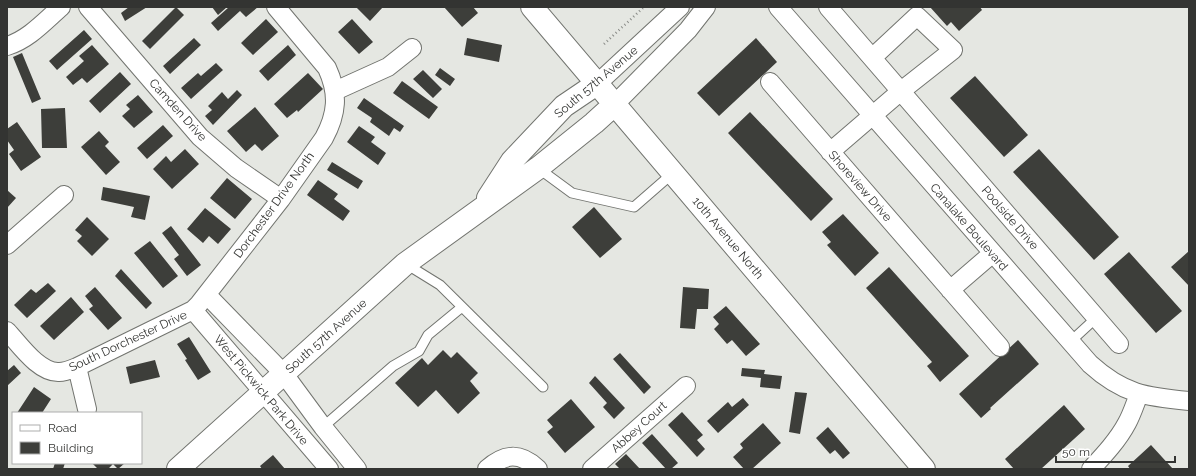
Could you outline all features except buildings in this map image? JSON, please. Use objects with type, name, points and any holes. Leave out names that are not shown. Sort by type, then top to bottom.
[{"type":"street","points":[[7,46],[22,40],[31,34],[62,7]]},
{"type":"street","name":"Camden Drive","points":[[88,7],[200,137],[236,168],[281,199]]},
{"type":"street","points":[[276,7],[323,63],[332,78],[335,91],[388,67],[412,48]]},
{"type":"street","name":"10th Avenue North","points":[[532,7],[924,469]]},
{"type":"street","name":"South 57th Avenue","points":[[178,469],[405,264],[538,168],[594,123],[615,104],[688,30],[706,7]]},
{"type":"street","name":"Canalake Boulevard","points":[[778,7],[1090,364],[1100,373],[1123,387],[1140,394],[1156,398],[1189,401]]},
{"type":"street","name":"Poolside Drive","points":[[828,7],[1119,344]]},
{"type":"street","name":"South 57th Avenue","points":[[479,210],[518,156],[564,106],[598,83],[676,11]]},
{"type":"street","points":[[830,152],[901,91],[953,50],[917,16],[872,58]]},
{"type":"street","name":"Shoreview Drive","points":[[770,82],[1000,347]]},
{"type":"street","name":"Dorchester Drive North","points":[[193,310],[207,295],[281,199],[329,128],[335,105],[335,91]]},
{"type":"street","points":[[7,245],[64,195]]},
{"type":"street","points":[[950,290],[993,253]]},
{"type":"street","name":"West Pickwick Park Drive","points":[[207,295],[284,374],[355,468]]},
{"type":"street","name":"West Pickwick Park Drive","points":[[193,310],[329,469]]},
{"type":"street","name":"South Dorchester Drive","points":[[7,331],[39,365],[49,370],[60,372],[77,367],[193,310]]},
{"type":"street","points":[[77,367],[87,409]]},
{"type":"street","name":"Abbey Court","points":[[592,469],[686,386]]},
{"type":"street","points":[[1090,469],[1106,453],[1121,433],[1128,422],[1140,394]]},
{"type":"street","points":[[487,469],[496,461],[507,457],[518,457],[528,461],[538,469]]},
{"type":"lane","points":[[538,168],[572,193],[634,207],[673,173]]},
{"type":"lane","points":[[405,264],[440,285],[543,387]]},
{"type":"lane","points":[[323,427],[393,366],[419,351],[428,335],[462,307]]},
{"type":"lane","points":[[1070,342],[1096,318]]},
{"type":"path","points":[[604,44],[644,7]]}]
